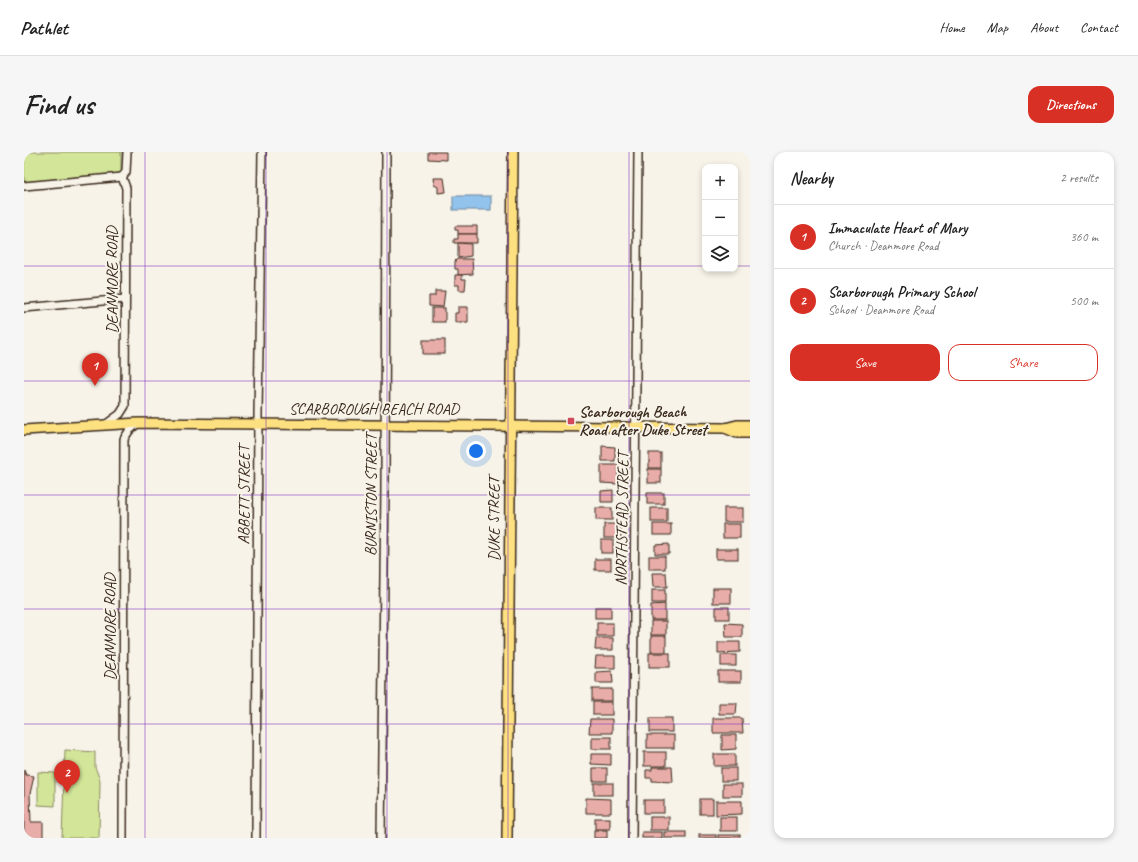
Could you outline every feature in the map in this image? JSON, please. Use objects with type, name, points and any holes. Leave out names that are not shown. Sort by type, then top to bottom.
[{"type":"main road","name":"DUKE STREET","points":[[507,838],[513,152]]},
{"type":"main road","name":"SCARBOROUGH BEACH ROAD","points":[[24,430],[138,422],[725,428],[737,425],[750,425]]},
{"type":"main road","name":"SCARBOROUGH BEACH ROAD","points":[[725,428],[737,433],[750,433]]},
{"type":"street","name":"DEANMORE ROAD","points":[[105,425],[120,414],[125,406],[126,188],[122,177],[126,172],[127,152]]},
{"type":"street","name":"ABBETT STREET","points":[[256,838],[258,423],[262,152]]},
{"type":"street","name":"BURNISTON STREET","points":[[381,838],[386,152]]},
{"type":"street","name":"NORTHSTEAD STREET","points":[[632,838],[637,426],[638,152]]},
{"type":"street","points":[[24,186],[122,177]]},
{"type":"street","points":[[24,308],[125,299]]},
{"type":"street","name":"DEANMORE ROAD","points":[[123,838],[124,439],[129,431],[138,422]]},
{"type":"green space","points":[[24,152],[121,152],[121,173],[24,182]]},
{"type":"green space","points":[[65,750],[95,752],[95,767],[100,780],[99,838],[62,838]]},
{"type":"green space","points":[[38,772],[55,773],[55,806],[38,805]]},
{"type":"water","points":[[453,196],[491,196],[491,210],[453,210]]},
{"type":"building","points":[[428,152],[446,152],[446,160],[428,159]]},
{"type":"building","points":[[433,178],[444,178],[446,192],[438,193],[438,187],[434,185]]},
{"type":"building","points":[[455,226],[477,226],[477,234],[458,234],[458,230],[455,230]]},
{"type":"building","points":[[458,234],[477,234],[477,243],[454,243],[454,239],[458,239]]},
{"type":"building","points":[[458,243],[471,244],[471,256],[458,258]]},
{"type":"building","points":[[457,259],[472,259],[473,274],[458,275],[458,269],[455,269],[455,261]]},
{"type":"building","points":[[455,275],[462,275],[462,279],[466,279],[465,290],[459,290],[459,285],[455,285]]},
{"type":"building","points":[[435,291],[445,291],[443,307],[429,306],[429,296],[435,296]]},
{"type":"building","points":[[458,307],[468,307],[468,322],[455,322],[455,313],[458,313]]},
{"type":"building","points":[[432,308],[445,308],[445,322],[432,322]]},
{"type":"building","points":[[423,340],[445,340],[445,354],[423,354]]},
{"type":"building","points":[[602,446],[615,447],[615,461],[602,461]]},
{"type":"building","points":[[649,453],[661,453],[661,468],[649,468]]},
{"type":"building","points":[[601,465],[618,465],[618,484],[601,483]]},
{"type":"building","points":[[648,469],[661,469],[661,483],[648,483]]},
{"type":"building","points":[[613,490],[613,502],[601,502],[601,491]]},
{"type":"building","points":[[647,493],[664,493],[664,504],[647,504]]},
{"type":"building","points":[[596,508],[612,508],[612,520],[596,520]]},
{"type":"building","points":[[651,508],[667,508],[667,522],[651,522]]},
{"type":"building","points":[[724,508],[743,508],[743,522],[724,522]]},
{"type":"building","points":[[604,524],[621,524],[621,538],[604,538]]},
{"type":"building","points":[[653,524],[671,524],[671,535],[653,535]]},
{"type":"building","points":[[723,524],[740,524],[740,538],[723,538]]},
{"type":"building","points":[[601,540],[613,540],[613,553],[601,553]]},
{"type":"building","points":[[669,544],[669,554],[655,554],[655,545]]},
{"type":"building","points":[[716,549],[738,549],[738,559],[716,559]]},
{"type":"building","points":[[649,556],[665,556],[665,569],[649,569]]},
{"type":"building","points":[[595,559],[611,559],[611,570],[595,570]]},
{"type":"building","points":[[652,573],[666,573],[667,587],[653,587]]},
{"type":"building","points":[[713,588],[731,588],[731,603],[713,603]]},
{"type":"building","points":[[652,590],[665,590],[665,603],[652,603]]},
{"type":"building","points":[[665,604],[665,620],[651,620],[651,605]]},
{"type":"building","points":[[595,607],[611,607],[611,618],[595,618]]},
{"type":"building","points":[[716,607],[729,607],[729,619],[716,619]]},
{"type":"building","points":[[651,621],[666,621],[666,635],[651,635]]},
{"type":"building","points":[[597,623],[613,623],[613,636],[597,636]]},
{"type":"building","points":[[725,623],[742,624],[742,637],[726,637]]},
{"type":"building","points":[[651,636],[666,636],[666,652],[651,652]]},
{"type":"building","points":[[596,638],[613,638],[613,650],[595,650]]},
{"type":"building","points":[[718,642],[740,642],[740,652],[718,653]]},
{"type":"building","points":[[649,653],[670,653],[670,667],[649,667]]},
{"type":"building","points":[[721,655],[736,655],[736,666],[721,666]]},
{"type":"building","points":[[596,656],[615,656],[615,668],[595,668]]},
{"type":"building","points":[[612,671],[613,683],[596,683],[596,672]]},
{"type":"building","points":[[718,671],[741,671],[741,682],[718,682]]},
{"type":"building","points":[[592,689],[612,689],[612,701],[592,701]]},
{"type":"building","points":[[593,702],[612,702],[612,715],[593,715]]},
{"type":"building","points":[[719,703],[737,703],[736,714],[719,714]]},
{"type":"building","points":[[650,718],[672,718],[672,732],[650,732]]},
{"type":"building","points":[[713,718],[742,718],[743,733],[713,733]]},
{"type":"building","points":[[590,719],[612,719],[612,733],[589,733]]},
{"type":"building","points":[[647,735],[674,735],[674,748],[647,748]]},
{"type":"building","points":[[722,735],[736,735],[736,749],[722,750]]},
{"type":"building","points":[[592,737],[611,737],[611,749],[592,749]]},
{"type":"building","points":[[644,752],[666,752],[666,766],[644,766]]},
{"type":"building","points":[[591,754],[611,754],[611,765],[591,764]]},
{"type":"building","points":[[714,754],[735,754],[735,766],[714,766]]},
{"type":"building","points":[[652,767],[672,767],[673,782],[652,781],[652,778],[646,778],[646,770],[652,770]]},
{"type":"building","points":[[593,768],[607,768],[607,781],[593,781]]},
{"type":"building","points":[[721,768],[736,768],[736,781],[721,781]]},
{"type":"building","points":[[24,770],[26,775],[34,776],[30,794],[31,822],[43,822],[43,838],[24,838]]},
{"type":"building","points":[[594,783],[613,783],[613,795],[594,795]]},
{"type":"building","points":[[723,784],[742,784],[742,796],[723,796]]},
{"type":"building","points":[[586,798],[611,799],[611,813],[586,813]]},
{"type":"building","points":[[700,799],[713,799],[713,814],[700,814]]},
{"type":"building","points":[[644,800],[664,800],[664,813],[644,813]]},
{"type":"building","points":[[716,801],[742,801],[742,814],[716,815]]},
{"type":"building","points":[[650,817],[669,817],[669,830],[650,830]]},
{"type":"building","points":[[720,817],[737,817],[737,831],[720,831]]},
{"type":"building","points":[[595,818],[610,818],[610,829],[595,829]]},
{"type":"building","points":[[594,830],[607,830],[607,838],[594,838]]},
{"type":"building","points":[[642,832],[662,832],[662,838],[642,838]]},
{"type":"building","points":[[664,832],[686,832],[686,838],[664,838]]},
{"type":"building","points":[[699,835],[716,835],[716,838],[699,838]]},
{"type":"building","points":[[718,835],[740,835],[740,838],[718,838]]},
{"type":"place","name":"Immaculate Heart of Mary","points":[[95,386]]},
{"type":"place","name":"Scarborough Beach Road after Duke Street","points":[[571,421]]},
{"type":"place","name":"Scarborough Primary School","points":[[67,793]]}]
